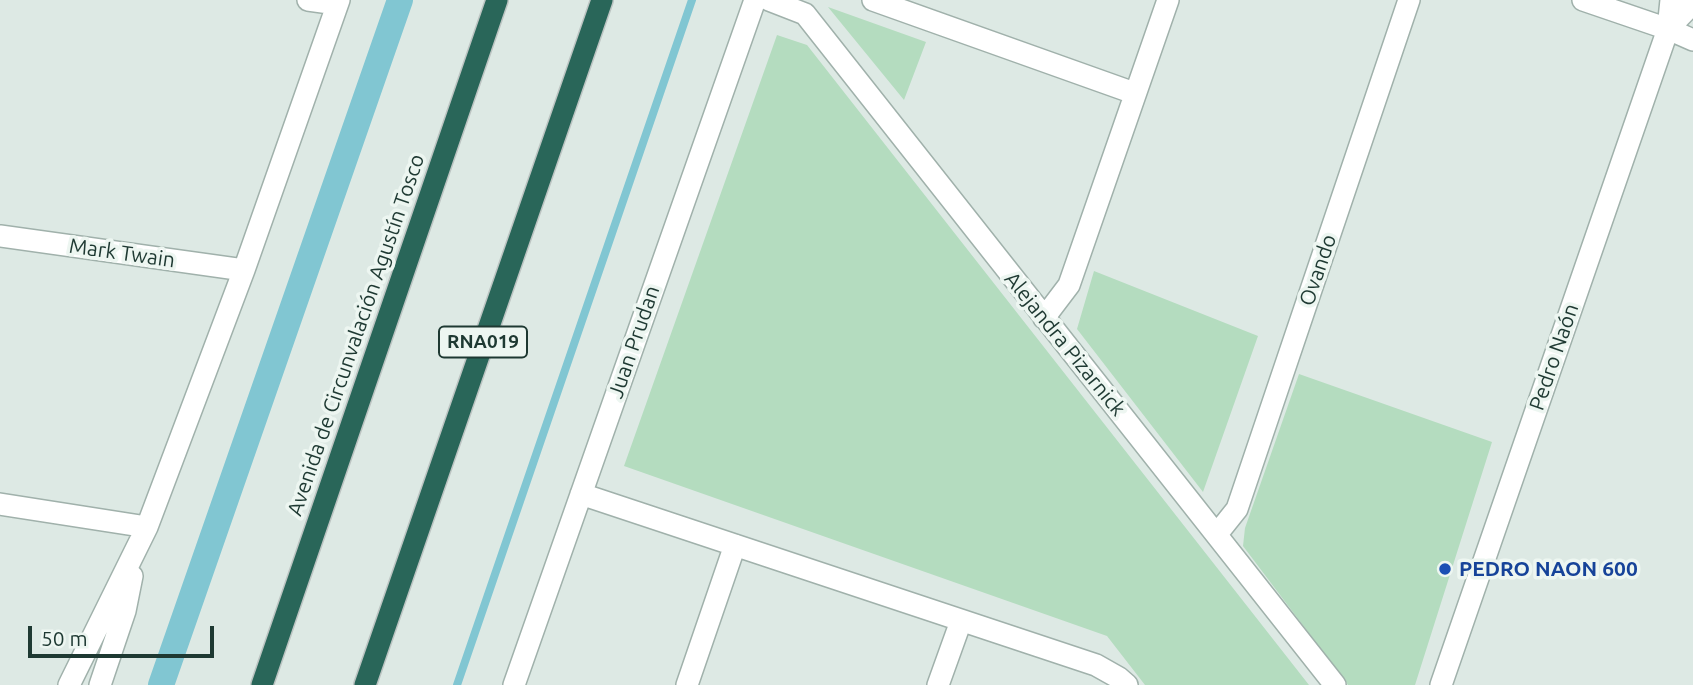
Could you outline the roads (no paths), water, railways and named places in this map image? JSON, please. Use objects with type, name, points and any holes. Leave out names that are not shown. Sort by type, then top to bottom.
[{"type":"highway","name":"Avenida de Circunvalación Agustín Tosco","points":[[262,685],[497,0]]},
{"type":"highway","name":"RNA019","points":[[365,685],[602,0]]},
{"type":"street","points":[[69,685],[147,527],[244,270],[338,2],[308,0]]},
{"type":"street","name":"Juan Prudan","points":[[514,685],[755,0]]},
{"type":"street","points":[[769,0],[808,7]]},
{"type":"street","points":[[873,0],[1134,93]]},
{"type":"street","points":[[1044,318],[1069,285],[1168,0]]},
{"type":"street","name":"Ovando","points":[[1217,534],[1237,509],[1409,0]]},
{"type":"street","points":[[1583,0],[1693,40]]},
{"type":"street","name":"Pedro Naón","points":[[1441,685],[1668,29],[1671,0]]},
{"type":"street","name":"Pedro Naón","points":[[1668,29],[1693,3]]},
{"type":"street","name":"Alejandra Pizarnick","points":[[808,7],[1044,318],[1335,685]]},
{"type":"street","name":"Mark Twain","points":[[0,236],[244,270]]},
{"type":"street","points":[[581,494],[1096,665],[1127,685]]},
{"type":"street","points":[[0,504],[147,527]]},
{"type":"street","points":[[687,685],[734,545]]},
{"type":"street","points":[[100,685],[125,611],[137,547]]},
{"type":"street","points":[[938,685],[961,621]]},
{"type":"waterway","points":[[161,685],[400,0]]},
{"type":"waterway","points":[[457,685],[692,0]]},
{"type":"place","name":"PEDRO NAON 600","points":[[1445,569]]}]
